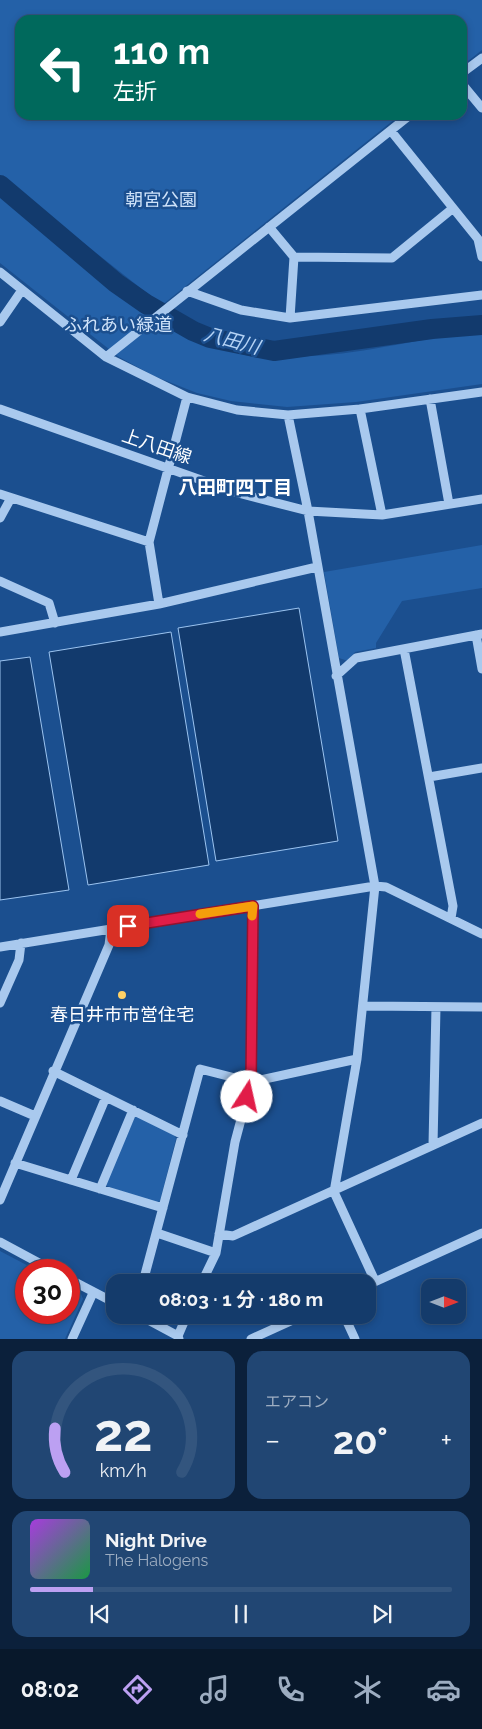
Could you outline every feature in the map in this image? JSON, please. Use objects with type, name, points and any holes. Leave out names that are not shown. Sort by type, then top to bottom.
[{"type":"street","points":[[467,69],[482,58]]},
{"type":"street","points":[[467,90],[482,108]]},
{"type":"street","points":[[106,357],[176,299],[404,120]]},
{"type":"street","points":[[391,130],[452,209],[480,237],[482,257]]},
{"type":"street","points":[[294,257],[392,258],[452,209]]},
{"type":"street","points":[[269,227],[294,257],[290,318]]},
{"type":"street","points":[[0,272],[106,357],[187,397],[237,410],[288,415],[360,409],[482,392]]},
{"type":"street","points":[[0,322],[22,290]]},
{"type":"street","points":[[187,291],[241,310],[290,318],[482,295]]},
{"type":"street","points":[[159,604],[149,542],[170,468],[187,397]]},
{"type":"street","points":[[430,399],[449,504]]},
{"type":"street","points":[[360,409],[382,515]]},
{"type":"street","name":"上八田線","points":[[0,410],[238,493],[308,511],[382,515],[482,499]]},
{"type":"street","points":[[288,415],[308,511],[375,886],[357,1059],[334,1192],[367,1274]]},
{"type":"street","points":[[0,494],[149,542]]},
{"type":"street","points":[[0,518],[11,498]]},
{"type":"street","points":[[0,632],[159,604],[317,567]]},
{"type":"street","points":[[0,581],[49,604],[55,623]]},
{"type":"street","points":[[336,676],[356,658],[479,634],[482,668]]},
{"type":"street","points":[[404,649],[453,906],[450,918]]},
{"type":"street","points":[[429,777],[482,768]]},
{"type":"street","points":[[0,947],[375,886],[386,887],[482,934]]},
{"type":"street","points":[[206,1274],[216,1253],[235,1142],[251,1082],[253,906]]},
{"type":"street","points":[[0,1200],[109,945],[111,929]]},
{"type":"street","points":[[0,1003],[19,960],[21,943]]},
{"type":"street","points":[[363,1006],[482,1007]]},
{"type":"street","points":[[433,1146],[436,1007]]},
{"type":"street","points":[[145,1274],[200,1069],[251,1082],[357,1059]]},
{"type":"street","points":[[54,1071],[183,1135]]},
{"type":"street","points":[[71,1180],[106,1097]]},
{"type":"street","points":[[0,1100],[35,1116]]},
{"type":"street","points":[[100,1189],[133,1110]]},
{"type":"street","points":[[219,1234],[233,1236],[334,1192],[482,1123]]},
{"type":"street","points":[[15,1163],[163,1208]]},
{"type":"street","points":[[157,1233],[216,1253]]},
{"type":"street","points":[[376,1281],[482,1233]]},
{"type":"street","points":[[0,1242],[32,1259]]},
{"type":"street","points":[[80,1285],[106,1299]]},
{"type":"street","points":[[72,1339],[93,1293]]},
{"type":"street","points":[[154,1324],[178,1338],[183,1324]]},
{"type":"street","points":[[251,1339],[284,1324]]},
{"type":"street","points":[[348,1324],[355,1339]]},
{"type":"green space","name":"朝宮公園","points":[[0,0],[482,0],[482,50],[467,62],[467,15],[15,15],[15,120],[394,120],[162,305],[0,177]]},
{"type":"green space","name":"ふれあい緑道","points":[[0,196],[117,290],[180,330],[214,345],[249,356],[280,358],[331,355],[482,333],[482,384],[356,402],[287,407],[231,401],[197,393],[154,376],[119,357],[0,263]]},
{"type":"green space","points":[[482,545],[482,588],[402,601],[376,643],[376,648],[355,652],[348,661],[339,658],[324,572]]},
{"type":"green space","points":[[135,1117],[139,1117],[174,1134],[176,1139],[160,1201],[155,1203],[107,1186],[105,1182]]},
{"type":"green space","points":[[0,1251],[15,1259],[15,1324],[72,1324],[65,1339],[0,1339]]},
{"type":"green space","points":[[80,1294],[83,1299],[80,1306]]},
{"type":"shaded area","points":[[299,608],[338,841],[216,861],[178,628]]},
{"type":"shaded area","points":[[171,632],[209,865],[88,885],[49,652]]},
{"type":"shaded area","points":[[30,657],[69,890],[0,900],[0,661]]},
{"type":"waterway","name":"八田川","points":[[0,185],[116,283],[146,304],[193,331],[210,338],[274,351],[432,329],[482,325]]},
{"type":"slow traffic","points":[[200,914],[253,906],[252,916]]},
{"type":"place","name":"春日井市市営住宅","points":[[122,995]]},
{"type":"district","name":"八田町四丁目","points":[[235,487]]},
{"type":"route","points":[[128,926],[253,906],[251,1082],[247,1097]]}]
